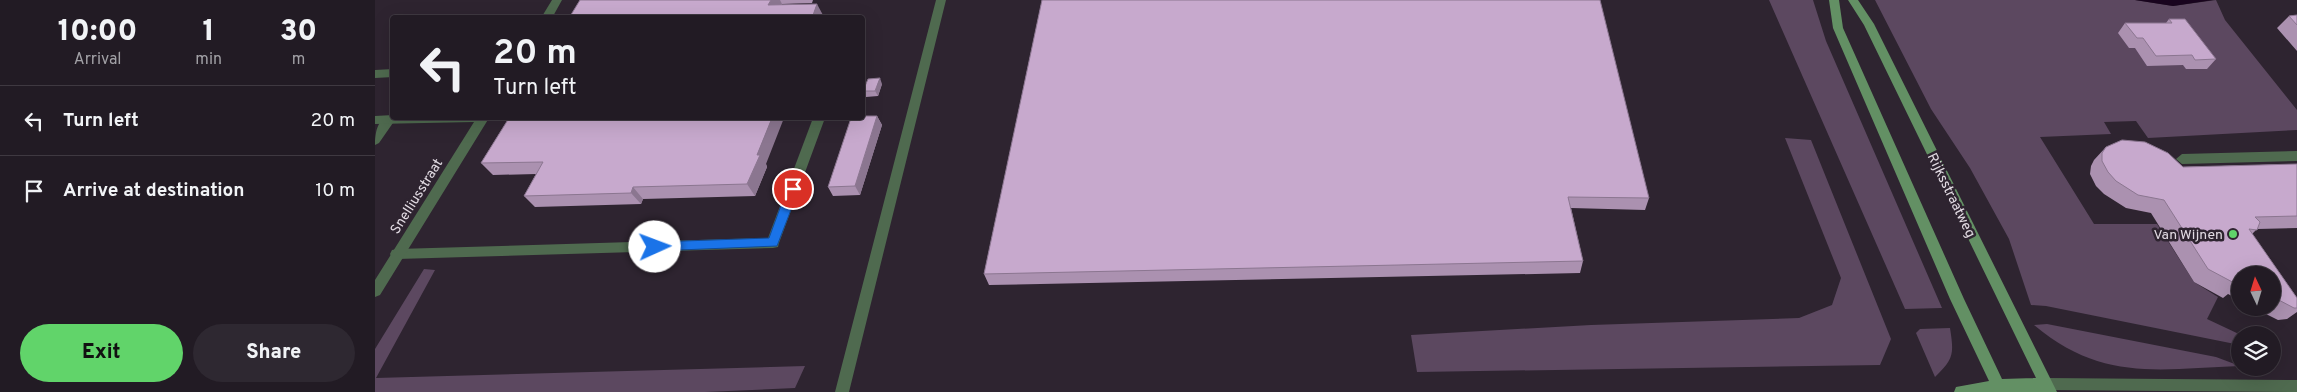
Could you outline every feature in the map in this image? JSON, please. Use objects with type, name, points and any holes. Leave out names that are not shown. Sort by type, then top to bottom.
[{"type":"main road","points":[[1835,0],[1838,28],[1999,389]]},
{"type":"main road","name":"Rijksstraatweg","points":[[1853,0],[1869,24],[2048,388]]},
{"type":"main road","points":[[1961,392],[2048,388]]},
{"type":"street","points":[[548,15],[557,0]]},
{"type":"street","points":[[842,392],[941,0]]},
{"type":"street","points":[[375,74],[390,73]]},
{"type":"street","points":[[375,120],[389,120]]},
{"type":"street","points":[[375,140],[389,120]]},
{"type":"street","name":"Snelliusstraat","points":[[375,291],[482,120]]},
{"type":"street","points":[[397,254],[773,243],[818,120]]},
{"type":"street","points":[[2182,159],[2297,156]]},
{"type":"street","points":[[2048,388],[2297,386]]},
{"type":"shaded area","points":[[1769,0],[1813,0],[1826,41],[1942,308],[1905,309]]},
{"type":"shaded area","points":[[1875,0],[2135,0],[2173,6],[2216,0],[2225,20],[2297,110],[2297,130],[2148,138],[2136,121],[2104,122],[2111,134],[2040,137],[2094,224],[2157,224],[2194,282],[2218,297],[2207,319],[2231,330],[2231,343],[2046,306],[2031,305],[2009,239],[1970,168],[1931,109]]},
{"type":"shaded area","points":[[2135,0],[2213,0],[2173,6]]},
{"type":"shaded area","points":[[1785,138],[1811,140],[1891,339],[1880,365],[1417,372],[1411,335],[1591,325],[1799,318],[1832,305],[1841,278]]},
{"type":"shaded area","points":[[424,269],[435,270],[376,378],[805,366],[795,388],[705,392],[375,392],[375,349]]},
{"type":"shaded area","points":[[2047,324],[2216,357],[2231,363],[2231,366],[2157,369],[2107,364],[2083,356],[2059,343],[2034,325]]},
{"type":"shaded area","points":[[1950,328],[1951,356],[1935,377],[1916,333],[1920,329]]},
{"type":"building","points":[[580,0],[771,0],[768,5],[817,4],[813,15],[571,15]]},
{"type":"building","points":[[1042,0],[1600,0],[1649,198],[1568,197],[1583,261],[984,274]]},
{"type":"building","points":[[2297,15],[2297,25],[2289,16]]},
{"type":"building","points":[[2169,19],[2185,19],[2216,59],[2195,60],[2192,55],[2156,56],[2143,38],[2137,38],[2125,23],[2172,23]]},
{"type":"building","points":[[880,78],[875,91],[865,91],[868,79]]},
{"type":"building","points":[[865,116],[877,116],[855,186],[828,187],[850,120],[865,120]]},
{"type":"building","points":[[508,120],[771,120],[757,155],[760,155],[747,184],[633,187],[631,193],[524,196],[543,162],[481,163]]},
{"type":"building","points":[[2122,140],[2145,142],[2168,153],[2183,167],[2297,164],[2297,216],[2255,217],[2260,222],[2257,230],[2249,229],[2275,266],[2231,266],[2231,281],[2208,269],[2164,200],[2138,195],[2116,181],[2108,172],[2102,161],[2102,153],[2106,147]]},
{"type":"building","points":[[2281,275],[2297,298],[2297,308],[2281,301]]},
{"type":"place","name":"Van Wijnen","points":[[2233,234]]},
{"type":"route","points":[[655,247],[773,243],[793,189]]}]
